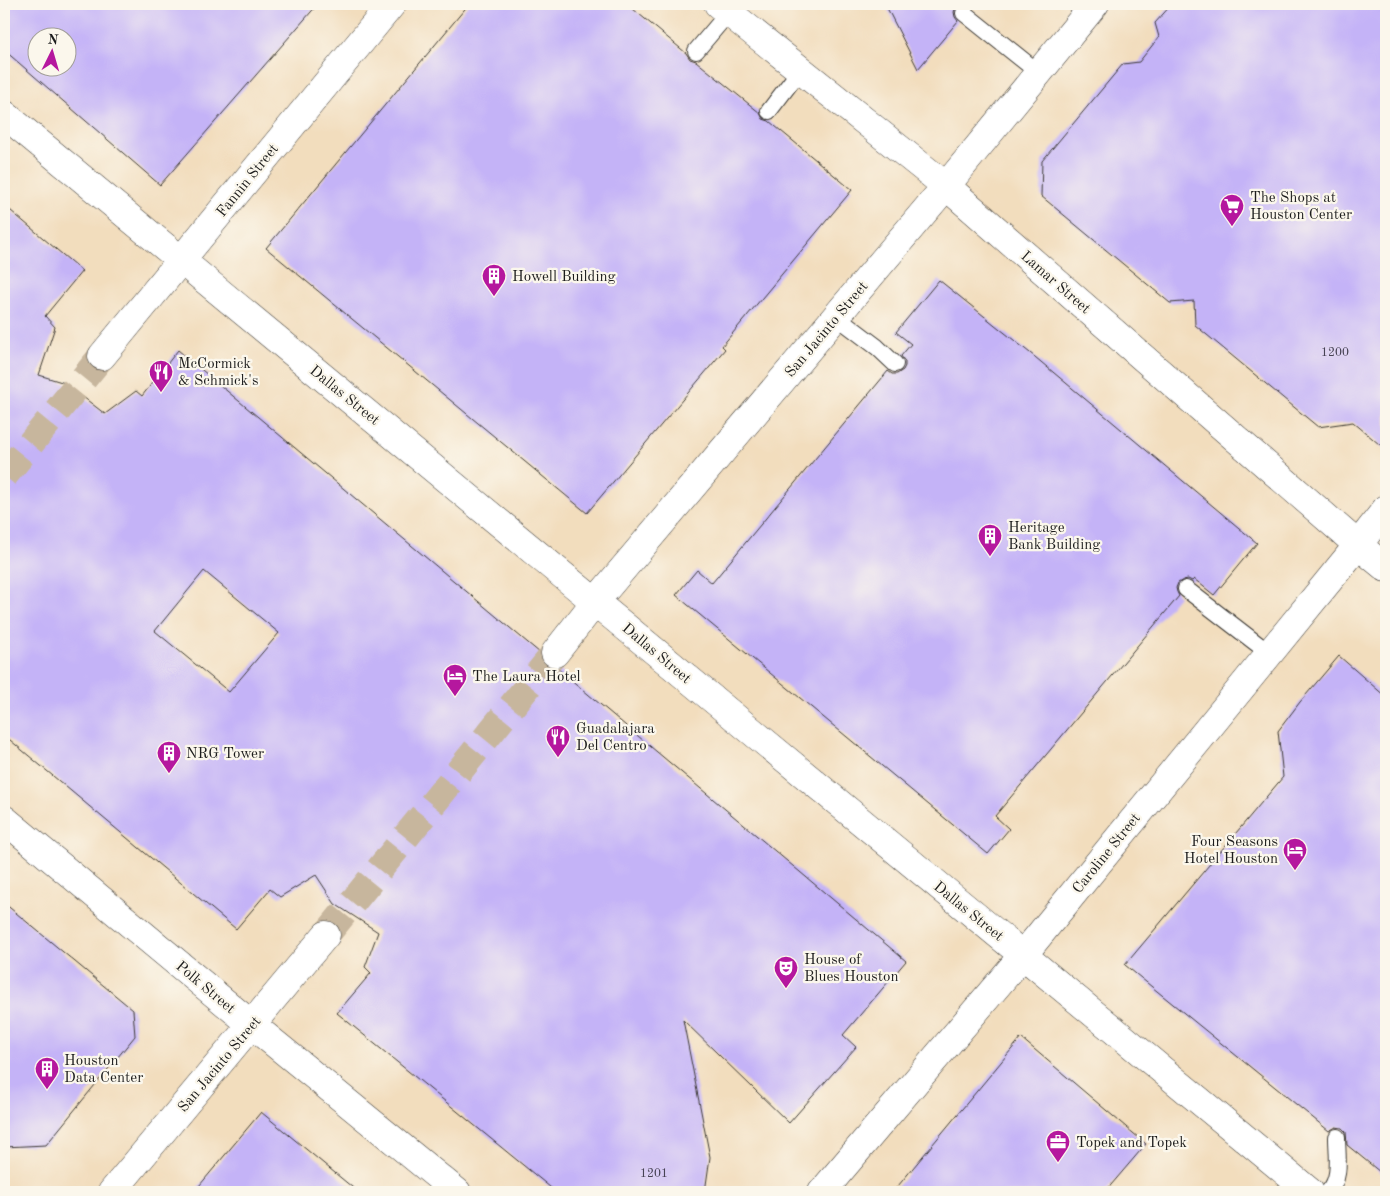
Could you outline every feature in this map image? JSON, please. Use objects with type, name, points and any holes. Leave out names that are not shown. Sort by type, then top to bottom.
[{"type":"street","name":"Fannin Street","points":[[102,356],[392,4]]},
{"type":"street","name":"San Jacinto Street","points":[[555,652],[1096,4]]},
{"type":"street","name":"Lamar Street","points":[[724,8],[946,186],[1358,546],[1386,568]]},
{"type":"street","name":"Dallas Street","points":[[4,114],[1310,1192]]},
{"type":"street","name":"Caroline Street","points":[[822,1192],[1023,955],[1358,546],[1386,509]]},
{"type":"street","name":"Polk Street","points":[[4,819],[456,1192]]},
{"type":"street","name":"San Jacinto Street","points":[[112,1192],[326,935]]},
{"type":"lane","points":[[696,51],[724,8]]},
{"type":"lane","points":[[964,13],[1038,73]]},
{"type":"lane","points":[[769,111],[801,69]]},
{"type":"lane","points":[[836,316],[895,364]]},
{"type":"lane","points":[[1186,589],[1269,653]]},
{"type":"lane","points":[[1328,1192],[1333,1188],[1337,1174],[1337,1137]]},
{"type":"building","points":[[4,4],[318,4],[160,185],[36,78],[78,78],[78,28],[28,28],[28,71],[4,50]]},
{"type":"building","points":[[469,4],[627,4],[686,53],[690,59],[696,61],[760,113],[763,119],[769,121],[852,190],[722,346],[725,349],[587,513],[266,248]]},
{"type":"building","points":[[885,4],[960,4],[954,12],[958,21],[918,69]]},
{"type":"building","name":"The Shops at Houston Center","points":[[1172,4],[1386,4],[1386,450],[1353,422],[1318,427],[1195,325],[1194,301],[1170,303],[1041,196],[1042,161],[1123,64],[1139,62],[1159,37],[1155,23]]},
{"type":"building","name":"The Laura Hotel","points":[[4,205],[82,271],[45,316],[55,327],[39,375],[65,383],[105,414],[136,391],[142,396],[178,350],[540,653],[545,665],[557,668],[906,961],[843,1035],[856,1047],[789,1123],[683,1020],[710,1157],[705,1192],[556,1192],[337,1013],[371,973],[365,967],[378,932],[335,904],[316,875],[280,897],[270,889],[236,929],[4,735]],"holes":[[[204,571],[279,633],[229,692],[155,631]]]},
{"type":"building","name":"Heritage Bank Building","points":[[939,280],[1035,357],[1257,543],[1214,595],[1194,579],[1192,581],[1188,579],[1183,580],[1178,583],[1176,588],[1179,596],[995,816],[1009,829],[988,854],[676,595],[697,570],[712,583],[888,371],[892,374],[897,374],[903,370],[905,362],[901,356],[911,344],[896,332]]},
{"type":"building","name":"Four Seasons Hotel Houston","points":[[1339,656],[1386,697],[1386,1177],[1347,1145],[1346,1132],[1342,1128],[1336,1127],[1329,1131],[1125,965],[1283,777],[1278,731]]},
{"type":"building","name":"Houston Data Center","points":[[4,903],[133,1010],[135,1036],[46,1145],[4,1147]]},
{"type":"building","points":[[1021,1038],[1146,1144],[1105,1192],[893,1192]]},
{"type":"building","points":[[261,1112],[358,1192],[194,1192]]},
{"type":"tunnel","points":[[4,476],[102,356]]},
{"type":"tunnel","points":[[326,935],[555,653]]},
{"type":"place","name":"The Shops at Houston Center","points":[[1232,227]]},
{"type":"place","name":"Howell Building","points":[[494,297]]},
{"type":"place","name":"McCormick & Schmick's","points":[[161,393]]},
{"type":"place","name":"Heritage Bank Building","points":[[990,557]]},
{"type":"place","name":"The Laura Hotel","points":[[455,697]]},
{"type":"place","name":"Guadalajara Del Centro","points":[[558,758]]},
{"type":"place","name":"NRG Tower","points":[[169,774]]},
{"type":"place","name":"Four Seasons Hotel Houston","points":[[1295,871]]},
{"type":"place","name":"House of Blues Houston","points":[[786,989]]},
{"type":"place","name":"Houston Data Center","points":[[47,1090]]},
{"type":"place","name":"Topek and Topek","points":[[1058,1163]]}]
